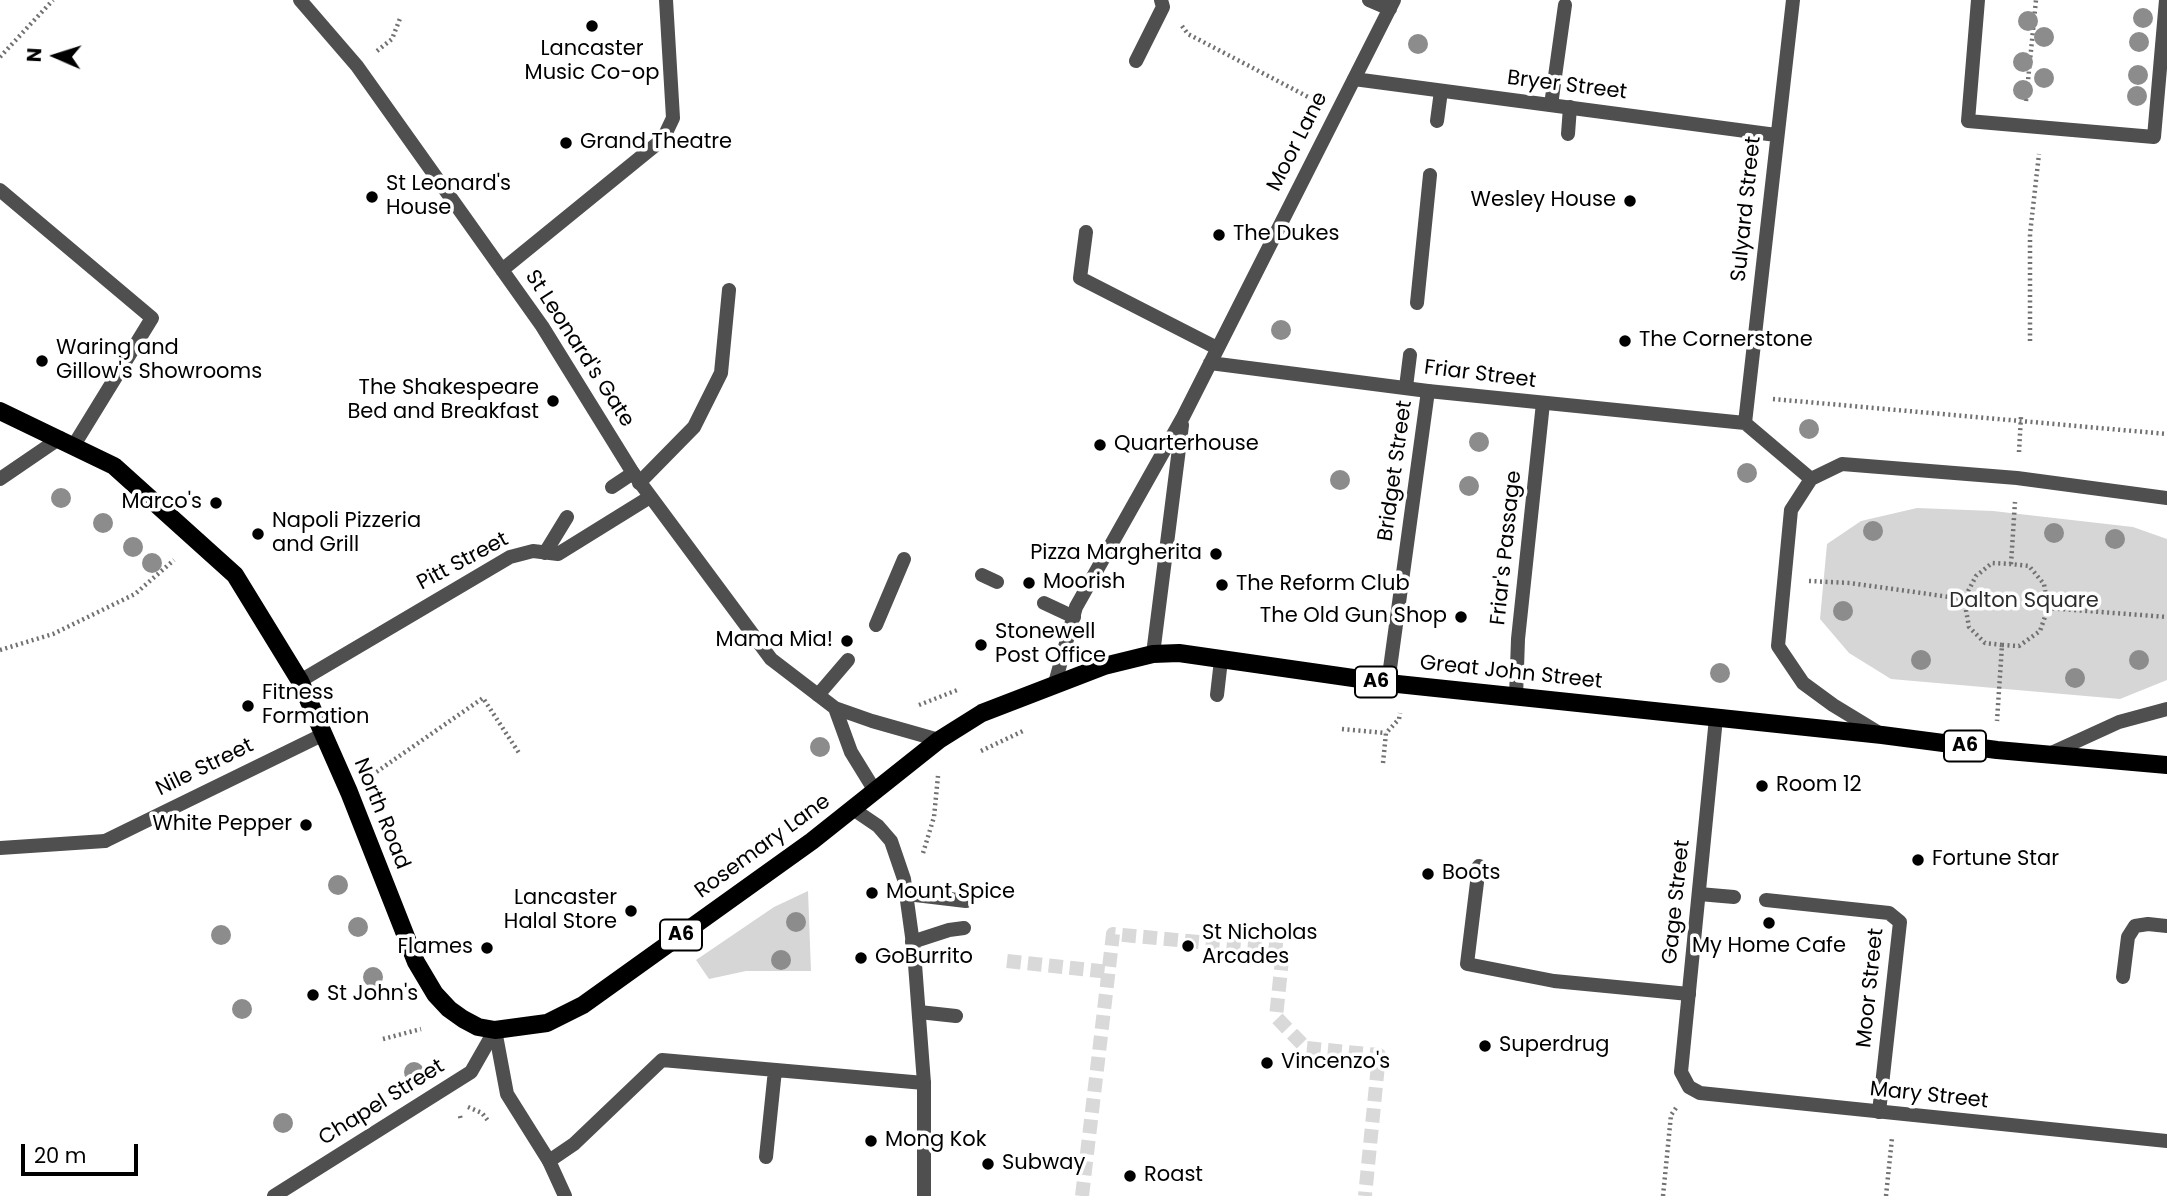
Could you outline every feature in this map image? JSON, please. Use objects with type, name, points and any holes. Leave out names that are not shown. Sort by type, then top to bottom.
[{"type":"main road","name":"North Road","points":[[0,411],[114,466],[235,575],[300,681],[349,792],[415,962],[435,994],[449,1009],[478,1027],[495,1030]]},
{"type":"main road","name":"Great John Street","points":[[1055,683],[1104,666],[1153,654],[1179,653],[1388,683],[1716,718]]},
{"type":"main road","name":"A6","points":[[939,740],[982,713],[1055,683]]},
{"type":"main road","name":"A6","points":[[1716,718],[1997,750],[2167,765]]},
{"type":"main road","name":"Rosemary Lane","points":[[495,1030],[547,1023],[583,1005],[812,841],[939,740]]},
{"type":"street","name":"St Leonard's Gate","points":[[299,0],[357,66],[542,327],[636,478],[771,659],[835,708],[939,740]]},
{"type":"street","points":[[502,270],[663,139],[673,118],[667,0]]},
{"type":"street","points":[[1369,0],[1392,5]]},
{"type":"street","name":"Sulyard Street","points":[[1745,423],[1793,0]]},
{"type":"street","points":[[1978,0],[1968,121],[2161,137],[2166,0]]},
{"type":"street","points":[[1136,61],[1162,3]]},
{"type":"street","name":"Moor Lane","points":[[1055,683],[1076,607],[1183,417],[1392,5]]},
{"type":"street","points":[[1551,105],[1565,5]]},
{"type":"street","name":"Bryer Street","points":[[1354,79],[1776,135]]},
{"type":"street","points":[[1437,121],[1441,91]]},
{"type":"street","points":[[1568,134],[1570,107]]},
{"type":"street","points":[[1416,303],[1430,175]]},
{"type":"street","points":[[0,190],[152,318],[67,442],[0,479]]},
{"type":"street","points":[[1086,232],[1080,278],[1217,348]]},
{"type":"street","points":[[612,487],[636,478],[694,427],[721,373],[729,290]]},
{"type":"street","points":[[1406,387],[1410,355]]},
{"type":"street","name":"Friar Street","points":[[1210,363],[1428,391],[1745,423]]},
{"type":"street","name":"Bridget Street","points":[[1388,683],[1428,391]]},
{"type":"street","name":"Friar's Passage","points":[[1516,697],[1518,639],[1543,403]]},
{"type":"street","name":"Moor Lane","points":[[1153,654],[1183,417]]},
{"type":"street","points":[[1745,423],[1811,479]]},
{"type":"street","points":[[1882,735],[1803,683],[1779,646],[1791,510],[1811,479],[1842,464],[2017,478],[2167,498]]},
{"type":"street","name":"Pitt Street","points":[[300,681],[509,557],[533,551],[558,554],[650,497]]},
{"type":"street","points":[[545,553],[568,517]]},
{"type":"street","points":[[876,625],[904,559]]},
{"type":"street","points":[[982,575],[997,582]]},
{"type":"street","points":[[1044,603],[1074,617]]},
{"type":"street","points":[[818,695],[848,660]]},
{"type":"street","points":[[1217,695],[1221,660]]},
{"type":"street","points":[[835,708],[851,752],[875,791]]},
{"type":"street","points":[[2049,754],[2119,722],[2167,709]]},
{"type":"street","name":"Gage Street","points":[[1689,1087],[1681,1072],[1716,718]]},
{"type":"street","name":"Nile Street","points":[[0,848],[105,841],[324,734]]},
{"type":"street","points":[[853,809],[878,826],[891,841],[907,894],[924,1083],[924,1196]]},
{"type":"street","points":[[1479,866],[1467,964],[1554,981],[1689,993]]},
{"type":"street","points":[[907,894],[966,901]]},
{"type":"street","points":[[1699,894],[1734,897]]},
{"type":"street","name":"Moor Street","points":[[1766,900],[1889,914],[1900,922],[1880,1112]]},
{"type":"street","points":[[2123,977],[2128,937],[2135,926],[2167,926]]},
{"type":"street","points":[[912,942],[964,928]]},
{"type":"street","points":[[919,1012],[956,1016]]},
{"type":"street","points":[[495,1030],[507,1094],[549,1161],[565,1196]]},
{"type":"street","name":"Chapel Street","points":[[274,1196],[471,1072],[495,1030]]},
{"type":"street","points":[[549,1161],[574,1144],[662,1060],[924,1083]]},
{"type":"street","points":[[766,1157],[775,1070]]},
{"type":"street","name":"Mary Street","points":[[1689,1087],[1700,1094],[2167,1140]]},
{"type":"path","points":[[0,57],[52,0]]},
{"type":"path","points":[[2030,341],[2030,234],[2041,138],[2024,125],[2036,0]]},
{"type":"path","points":[[1162,3],[1188,34],[1337,112]]},
{"type":"path","points":[[357,66],[392,39],[401,16]]},
{"type":"path","points":[[1748,397],[2167,434]]},
{"type":"path","points":[[0,650],[53,634],[135,594],[197,540]]},
{"type":"path","points":[[1992,563],[2011,564],[2029,566],[2043,584],[2048,608],[2040,631],[2019,646],[2002,645],[1984,643],[1969,627],[1964,599],[1976,576],[1992,563]]},
{"type":"path","points":[[1824,582],[1964,599]]},
{"type":"path","points":[[2048,608],[2167,617]]},
{"type":"path","points":[[1997,750],[2002,645]]},
{"type":"path","points":[[915,705],[935,701],[967,686]]},
{"type":"path","points":[[349,792],[483,698],[519,753]]},
{"type":"path","points":[[1383,763],[1386,733],[1399,719]]},
{"type":"path","points":[[978,752],[1023,731],[1020,725]]},
{"type":"path","points":[[1342,729],[1386,733]]},
{"type":"path","points":[[922,856],[934,817],[939,774]]},
{"type":"path","points":[[383,1039],[421,1029]]},
{"type":"path","points":[[460,1108],[471,1107],[482,1113],[490,1123]]},
{"type":"path","points":[[1663,1196],[1674,1111]]},
{"type":"path","points":[[1886,1196],[1895,1114]]},
{"type":"green space","name":"Dalton Square","points":[[1917,508],[1993,511],[2133,527],[2167,539],[2167,680],[2120,699],[1891,679],[1849,653],[1820,619],[1827,544],[1861,521]]},
{"type":"green space","points":[[808,891],[811,971],[746,971],[709,979],[696,960],[774,907]]},
{"type":"tunnel","points":[[1082,1196],[1113,934],[1283,950],[1276,1017],[1306,1048],[1379,1055],[1365,1196]]},
{"type":"tunnel","points":[[1007,961],[1109,972]]},
{"type":"place","name":"Lancaster Music Co-op","points":[[592,26]]},
{"type":"place","name":"Grand Theatre","points":[[566,143]]},
{"type":"place","name":"St Leonard's House","points":[[372,197]]},
{"type":"place","name":"Wesley House","points":[[1630,201]]},
{"type":"place","name":"The Dukes","points":[[1219,235]]},
{"type":"place","name":"The Cornerstone","points":[[1625,341]]},
{"type":"place","name":"Waring and Gillow's Showrooms","points":[[42,361]]},
{"type":"place","name":"The Shakespeare Bed and Breakfast","points":[[553,401]]},
{"type":"place","name":"Quarterhouse","points":[[1100,445]]},
{"type":"place","name":"Marco's","points":[[216,503]]},
{"type":"place","name":"Napoli Pizzeria and Grill","points":[[258,534]]},
{"type":"place","name":"Pizza Margherita","points":[[1216,554]]},
{"type":"place","name":"Moorish","points":[[1029,583]]},
{"type":"place","name":"The Reform Club","points":[[1222,585]]},
{"type":"place","name":"The Old Gun Shop","points":[[1461,617]]},
{"type":"place","name":"Mama Mia!","points":[[847,641]]},
{"type":"place","name":"Stonewell Post Office","points":[[981,645]]},
{"type":"place","name":"Fitness Formation","points":[[248,706]]},
{"type":"place","name":"Room 12","points":[[1762,786]]},
{"type":"place","name":"White Pepper","points":[[306,825]]},
{"type":"place","name":"Fortune Star","points":[[1918,860]]},
{"type":"place","name":"Boots","points":[[1428,874]]},
{"type":"place","name":"Mount Spice","points":[[872,893]]},
{"type":"place","name":"Lancaster Halal Store","points":[[631,911]]},
{"type":"place","name":"My Home Cafe","points":[[1769,923]]},
{"type":"place","name":"St Nicholas Arcades","points":[[1188,946]]},
{"type":"place","name":"Flames","points":[[487,948]]},
{"type":"place","name":"GoBurrito","points":[[861,958]]},
{"type":"place","name":"St John's","points":[[313,995]]},
{"type":"place","name":"Superdrug","points":[[1485,1046]]},
{"type":"place","name":"Vincenzo's","points":[[1267,1063]]},
{"type":"place","name":"Mong Kok","points":[[871,1141]]},
{"type":"place","name":"Subway","points":[[988,1164]]},
{"type":"place","name":"Roast","points":[[1130,1176]]}]
